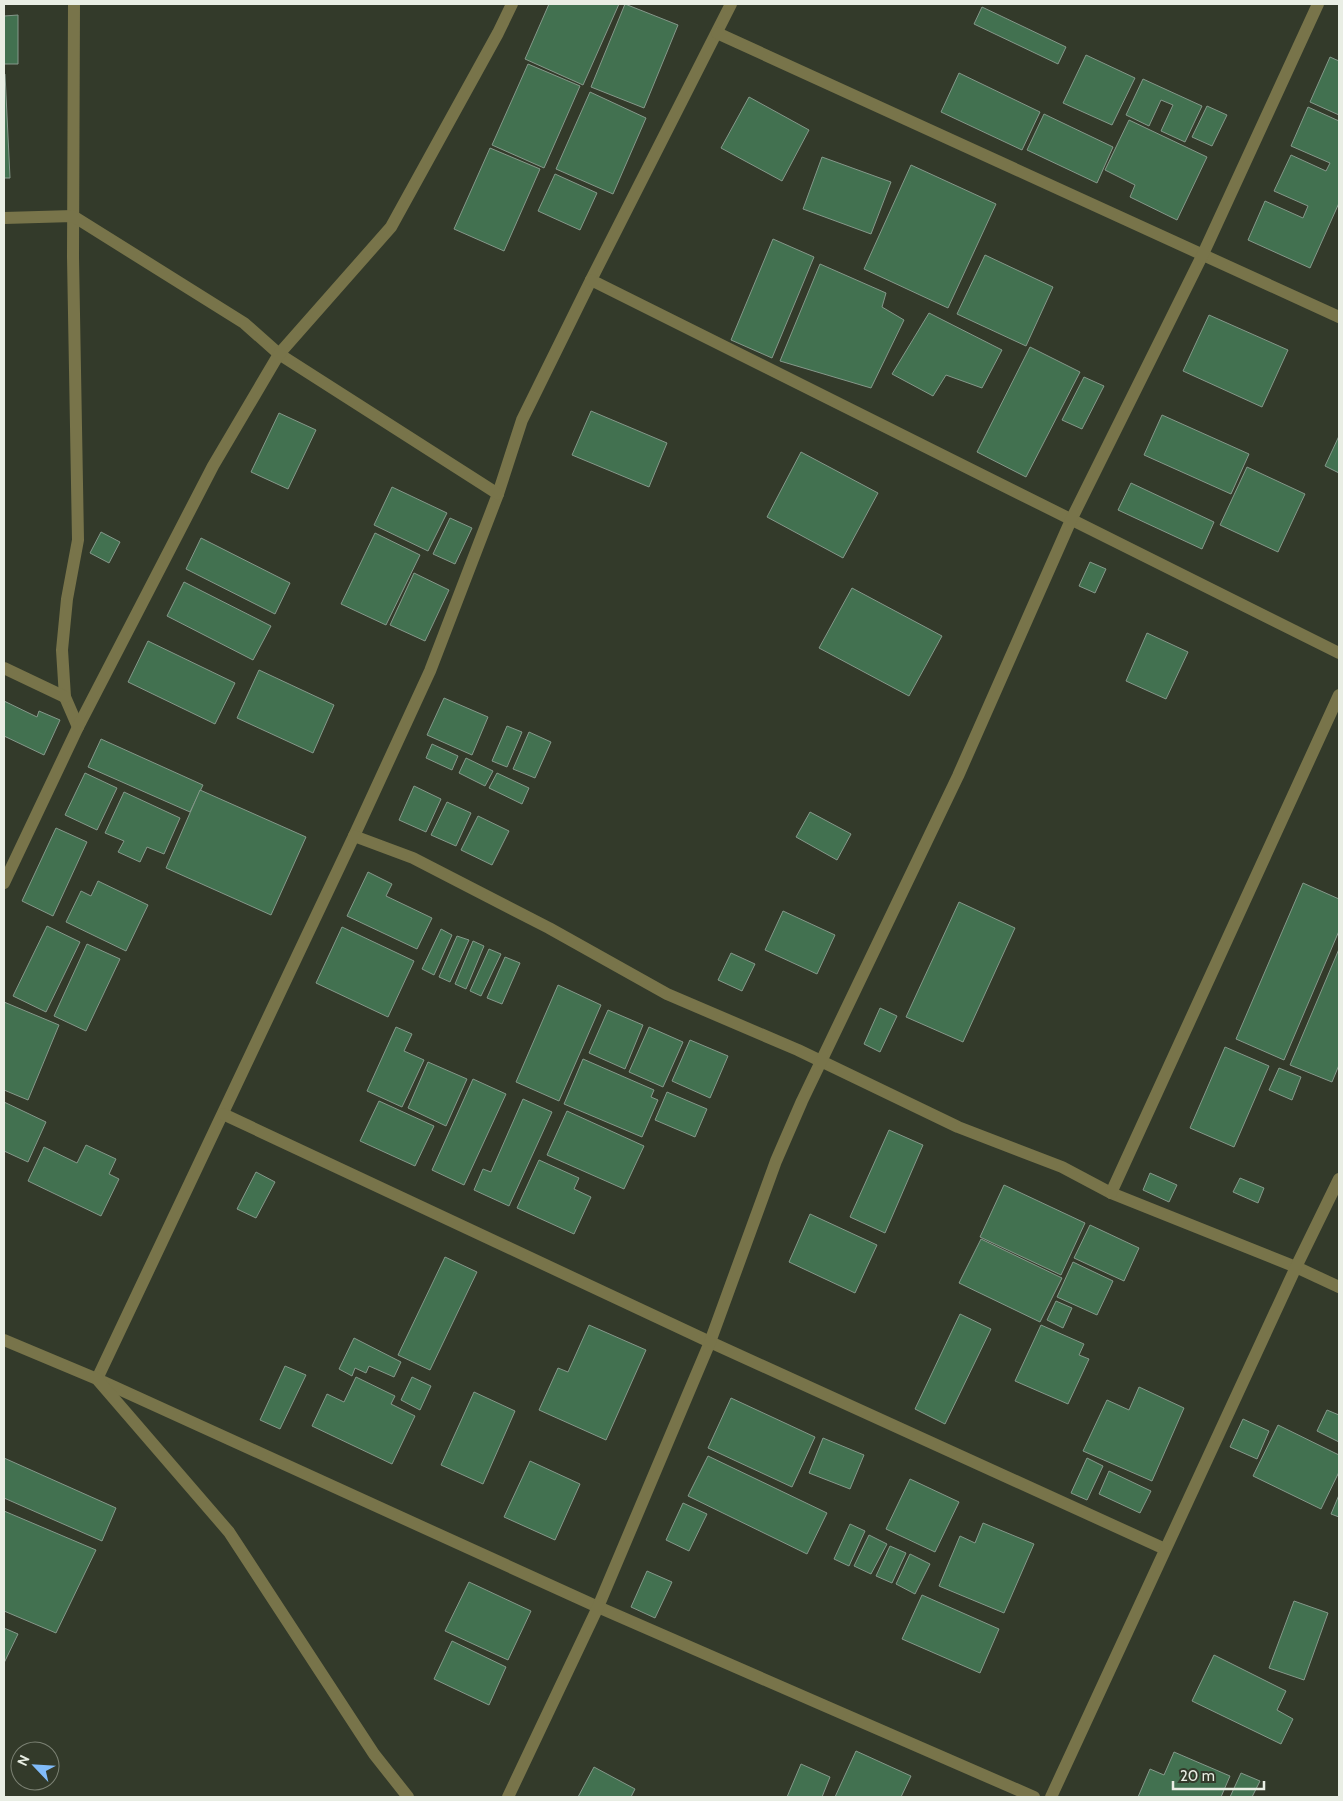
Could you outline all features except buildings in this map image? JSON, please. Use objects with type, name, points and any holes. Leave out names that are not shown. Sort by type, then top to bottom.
[{"type":"street","points":[[74,4],[73,216],[78,540],[67,599],[62,650],[65,697],[78,727]]},
{"type":"street","points":[[4,883],[78,727],[213,466],[280,354],[391,227],[498,33],[512,4]]},
{"type":"street","points":[[97,1379],[430,671],[498,494],[522,420],[731,4]]},
{"type":"street","points":[[508,1797],[598,1608],[710,1342],[776,1161],[821,1061],[958,776],[1071,520],[1203,254],[1318,4]]},
{"type":"street","points":[[717,33],[1339,317]]},
{"type":"street","points":[[4,218],[73,216],[244,323],[280,354],[498,494]]},
{"type":"street","points":[[591,280],[1339,654]]},
{"type":"street","points":[[4,668],[65,697]]},
{"type":"street","points":[[1111,1193],[1339,695]]},
{"type":"street","points":[[354,836],[413,858],[549,928],[667,994],[821,1061],[958,1127],[1062,1167],[1111,1193],[1296,1267],[1339,1287]]},
{"type":"street","points":[[223,1114],[710,1342],[1165,1549]]},
{"type":"street","points":[[1051,1797],[1339,1178]]},
{"type":"street","points":[[4,1340],[97,1379],[598,1608],[1034,1797]]},
{"type":"street","points":[[97,1379],[229,1532],[374,1754],[408,1797]]}]
